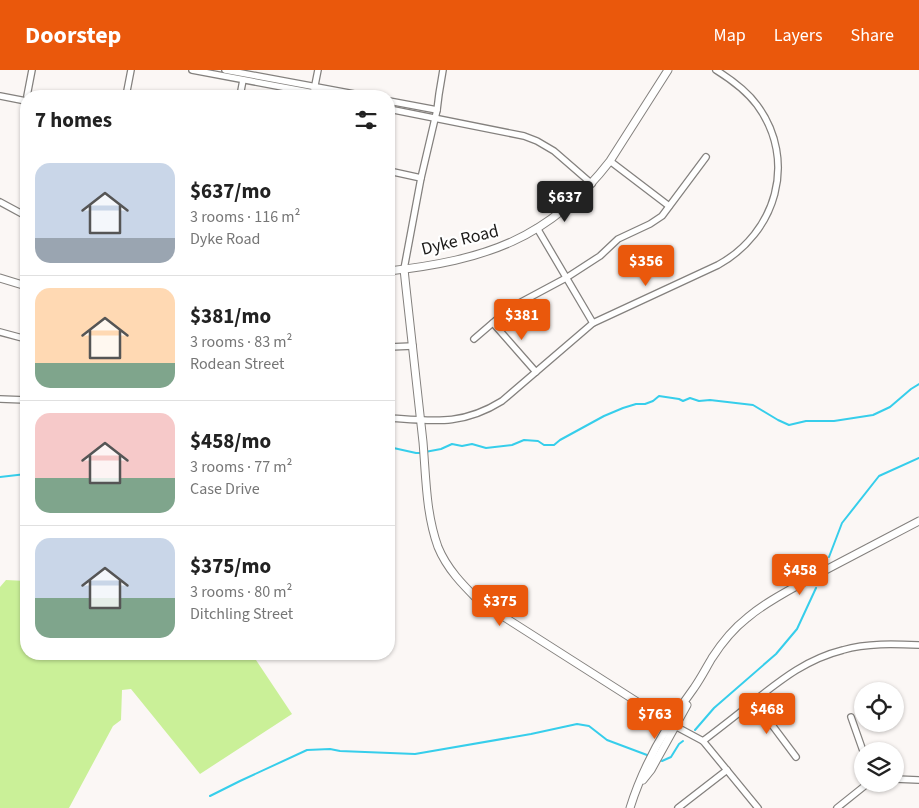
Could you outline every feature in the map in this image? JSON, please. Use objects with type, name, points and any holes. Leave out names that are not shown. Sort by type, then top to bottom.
[{"type":"street","points":[[28,90],[32,70]]},
{"type":"street","points":[[127,90],[131,70]]},
{"type":"street","points":[[193,70],[243,80],[314,90]]},
{"type":"street","points":[[225,70],[314,90]]},
{"type":"street","points":[[314,90],[318,70]]},
{"type":"street","points":[[443,70],[437,110],[421,178],[404,269],[428,505],[433,532],[444,558],[459,581],[479,601],[703,741],[758,808]]},
{"type":"street","name":"Dyke Road","points":[[395,270],[473,256],[510,243],[537,228],[569,206],[592,184],[610,161],[668,70]]},
{"type":"street","points":[[395,418],[439,421],[460,419],[481,412],[502,401],[593,323],[727,260],[754,237],[766,218],[777,185],[778,159],[776,141],[766,119],[754,101],[737,84],[716,70]]},
{"type":"street","points":[[241,90],[243,80]]},
{"type":"street","points":[[0,96],[20,98]]},
{"type":"street","points":[[395,102],[437,110]]},
{"type":"street","points":[[395,110],[516,134],[537,141],[554,151],[592,184]]},
{"type":"street","points":[[474,339],[513,306],[566,278],[600,256],[618,239],[662,216],[706,156]]},
{"type":"street","points":[[610,161],[670,206]]},
{"type":"street","points":[[395,172],[421,178]]},
{"type":"street","points":[[0,202],[20,213]]},
{"type":"street","points":[[537,228],[593,323]]},
{"type":"street","points":[[0,278],[20,284]]},
{"type":"street","points":[[493,323],[536,372]]},
{"type":"street","points":[[0,332],[20,337]]},
{"type":"street","points":[[395,347],[413,346]]},
{"type":"street","points":[[0,399],[20,400]]},
{"type":"street","points":[[630,808],[648,762],[673,724],[688,694],[694,688],[712,657],[728,636],[747,618],[783,594],[919,521]]},
{"type":"street","points":[[703,741],[787,675],[812,661],[844,649],[861,646],[888,644],[919,645]]},
{"type":"street","points":[[754,701],[796,757]]},
{"type":"street","points":[[851,717],[860,742]]},
{"type":"street","points":[[678,808],[727,770]]},
{"type":"street","points":[[904,779],[919,780]]},
{"type":"street","points":[[836,808],[857,792]]},
{"type":"green space","points":[[6,580],[20,581],[20,660],[256,660],[292,714],[200,774],[131,689],[122,690],[121,720],[113,726],[69,808],[0,808],[0,587]]},
{"type":"waterway","points":[[425,452],[441,449],[452,444],[462,446],[472,444],[486,448],[512,445],[524,440],[538,441],[544,445],[554,445],[604,416],[636,404],[645,404],[659,396],[683,401],[690,398],[699,401],[710,400],[753,405],[789,425],[806,421],[834,421],[873,415],[890,407],[919,384]]},
{"type":"waterway","points":[[395,448],[421,453]]},
{"type":"waterway","points":[[829,557],[842,523],[879,476],[919,458]]},
{"type":"waterway","points":[[0,477],[20,475]]},
{"type":"waterway","points":[[695,730],[714,708],[776,654],[797,629],[816,588]]},
{"type":"waterway","points":[[210,796],[307,750],[330,749],[415,754],[577,724],[589,726],[607,740],[647,755]]},
{"type":"waterway","points":[[662,761],[671,757],[683,741]]}]
